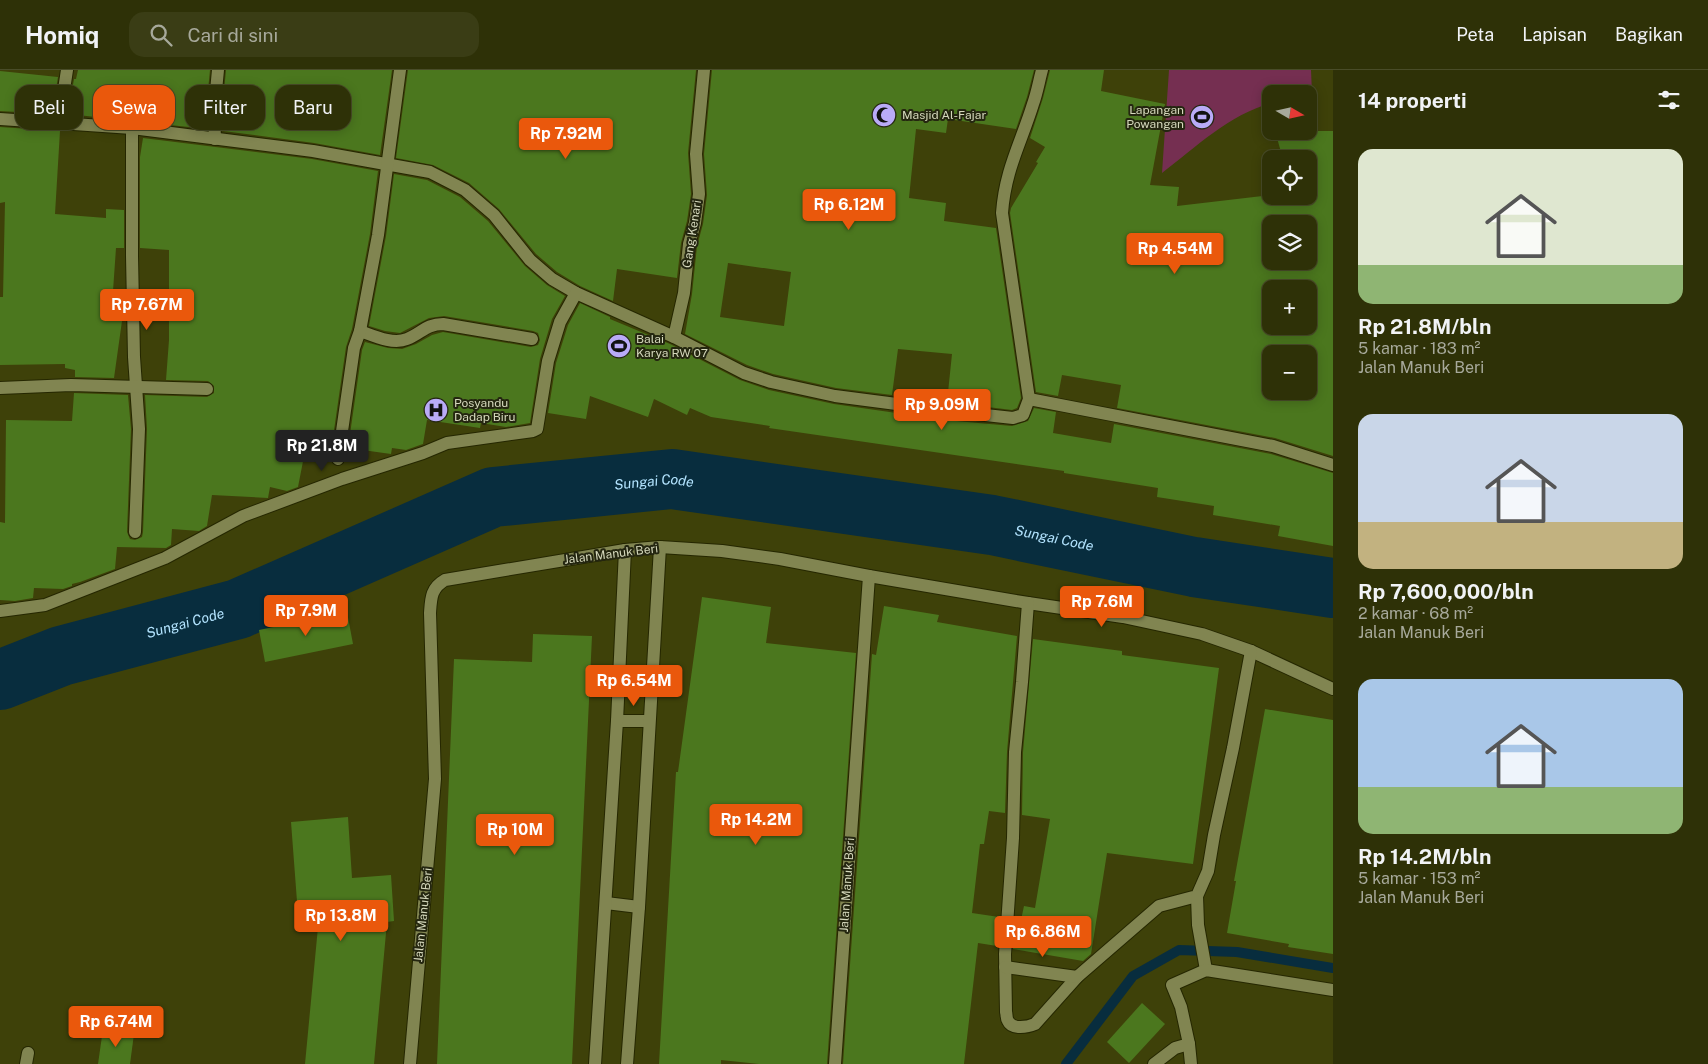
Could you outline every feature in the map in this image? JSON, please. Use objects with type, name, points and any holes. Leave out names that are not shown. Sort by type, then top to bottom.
[{"type":"street","points":[[64,85],[67,70]]},
{"type":"street","points":[[215,139],[214,112],[218,70]]},
{"type":"street","points":[[338,459],[354,348],[360,331],[378,234],[400,70]]},
{"type":"street","name":"Gang Kenari","points":[[674,337],[684,293],[690,244],[695,223],[698,194],[696,154],[704,70]]},
{"type":"street","points":[[147,130],[314,151],[430,172],[465,190],[494,215],[530,260],[552,279],[576,293],[674,337],[744,373],[772,382],[836,396],[1013,418],[1022,415],[1029,399],[1002,212],[1004,191],[1012,160],[1033,104],[1042,70]]},
{"type":"street","points":[[0,119],[15,120]]},
{"type":"street","points":[[132,130],[134,357],[139,429],[135,532]]},
{"type":"street","points":[[0,611],[45,605],[165,558],[243,516],[447,443],[537,429],[548,361],[560,322],[576,293]]},
{"type":"street","points":[[360,331],[384,339],[400,340],[406,339],[434,324],[443,324],[532,339]]},
{"type":"street","points":[[0,388],[71,386],[207,389]]},
{"type":"street","points":[[1029,399],[1273,446],[1333,465]]},
{"type":"street","points":[[627,1064],[639,906],[660,548]]},
{"type":"street","name":"Jalan Manuk Beri","points":[[410,1064],[435,779],[431,596],[436,586],[445,580],[625,550],[660,548],[732,552],[869,576],[835,1064]]},
{"type":"street","points":[[595,1064],[617,721],[625,550]]},
{"type":"street","points":[[869,576],[1028,604],[1132,619],[1202,634],[1251,651],[1333,689]]},
{"type":"street","points":[[1028,604],[1015,752],[1013,838],[1005,967],[1008,1021],[1012,1026],[1020,1027],[1028,1027],[1035,1024],[1078,976],[1159,906],[1197,896]]},
{"type":"street","points":[[1206,970],[1200,938],[1197,896],[1208,871],[1251,651]]},
{"type":"street","points":[[617,721],[649,721]]},
{"type":"street","points":[[606,904],[639,906]]},
{"type":"street","points":[[1005,967],[1078,976]]},
{"type":"street","points":[[1191,1064],[1181,1007],[1172,985],[1206,970],[1333,990]]},
{"type":"street","points":[[1154,1064],[1175,1048],[1189,1044]]},
{"type":"shaded area","name":"Lapangan Powangan","points":[[1169,70],[1311,70],[1312,85],[1262,85],[1262,106],[1241,115],[1227,124],[1162,173]]},
{"type":"building","points":[[78,70],[210,70],[209,85],[185,85],[185,127],[175,126],[175,85],[93,85],[93,117],[83,116],[83,85],[73,85],[74,79],[76,79]]},
{"type":"building","points":[[226,70],[392,70],[380,155],[314,143],[223,131],[265,130],[265,85],[225,85]]},
{"type":"building","points":[[408,70],[696,70],[688,153],[691,194],[681,243],[677,278],[617,269],[613,301],[580,286],[557,272],[536,254],[499,209],[469,183],[433,165],[396,158]]},
{"type":"building","points":[[712,70],[1034,70],[1016,129],[948,119],[946,133],[916,129],[909,198],[946,203],[944,221],[996,228],[1021,398],[1017,408],[1012,410],[947,402],[952,354],[898,349],[892,395],[836,388],[773,374],[747,365],[685,334],[692,294],[697,246],[703,224],[707,195],[704,154]],"holes":[[[728,263],[791,272],[784,326],[720,317]]]},
{"type":"building","points":[[1050,70],[1104,70],[1101,91],[1165,104],[1150,185],[1179,187],[1177,206],[1262,196],[1262,205],[1317,205],[1317,150],[1280,150],[1278,140],[1318,140],[1318,131],[1333,131],[1333,456],[1275,438],[1117,408],[1121,385],[1062,375],[1058,396],[1036,392],[1010,213],[1045,147],[1030,138]]},
{"type":"building","points":[[0,71],[58,77],[57,85],[15,85],[15,112],[0,111]]},
{"type":"building","points":[[0,127],[15,128],[15,130],[60,131],[55,214],[106,218],[106,209],[124,210],[124,248],[116,248],[111,320],[122,321],[114,378],[75,377],[75,370],[65,368],[65,364],[0,365],[0,297],[3,297],[5,202],[0,203]]},
{"type":"building","points":[[143,138],[312,159],[378,171],[370,234],[352,329],[346,347],[331,451],[306,446],[298,487],[287,491],[270,487],[268,498],[212,495],[207,526],[199,531],[172,529],[171,545],[166,548],[117,547],[115,569],[63,589],[34,588],[33,598],[15,601],[0,600],[0,522],[5,523],[6,420],[72,421],[74,393],[128,395],[131,429],[127,532],[130,539],[135,540],[142,537],[143,532],[147,429],[145,395],[207,397],[214,393],[214,386],[208,381],[166,380],[169,340],[169,250],[140,248],[140,157]]},
{"type":"building","points":[[394,174],[427,180],[460,197],[488,221],[525,266],[547,285],[565,296],[552,319],[540,359],[530,423],[506,427],[481,423],[480,428],[427,420],[423,444],[406,450],[392,448],[391,454],[348,448],[362,350],[365,342],[388,348],[402,349],[443,332],[531,347],[538,345],[540,340],[538,333],[533,331],[444,316],[429,318],[400,333],[369,326],[386,236]]},
{"type":"building","points":[[580,303],[610,317],[610,319],[670,344],[740,380],[769,390],[834,404],[945,420],[1012,426],[1028,421],[1034,408],[1056,412],[1053,433],[1111,443],[1114,424],[1271,454],[1333,473],[1333,546],[1278,536],[1280,526],[1213,515],[1214,506],[1157,497],[1158,488],[1064,473],[1064,471],[769,428],[770,426],[711,417],[690,408],[687,415],[654,399],[648,417],[590,396],[586,419],[548,413],[556,363],[568,325]]},
{"type":"building","points":[[702,597],[771,607],[766,643],[856,653],[827,1064],[759,1064],[721,1060],[721,1064],[659,1064],[676,772],[678,772]]},
{"type":"building","points":[[884,606],[939,615],[937,622],[1017,636],[1007,752],[1005,813],[989,811],[984,844],[980,844],[972,913],[999,917],[997,946],[978,943],[964,1064],[843,1064],[872,654],[876,655]]},
{"type":"building","points":[[347,612],[353,644],[265,662],[259,630]]},
{"type":"building","points":[[533,634],[592,636],[572,1064],[437,1064],[454,659],[532,662]]},
{"type":"building","points":[[1033,639],[1122,651],[1122,655],[1219,668],[1193,864],[1107,853],[1091,954],[1083,961],[1013,949],[1016,920],[1021,920],[1024,906],[1035,908],[1050,819],[1022,815],[1023,752]]},
{"type":"building","points":[[1265,709],[1333,720],[1333,954],[1288,947],[1289,944],[1227,933],[1236,881],[1234,881]]},
{"type":"building","points":[[348,817],[352,878],[391,875],[394,921],[387,922],[374,1064],[305,1064],[318,927],[299,928],[291,822]]},
{"type":"building","points":[[1142,1003],[1165,1024],[1129,1063],[1107,1042]]},
{"type":"building","points":[[103,1029],[134,1034],[130,1064],[98,1064]]},
{"type":"waterway","name":"Sungai Code","points":[[0,680],[61,656],[238,609],[493,497],[672,479],[992,525],[1194,567],[1333,588]]},
{"type":"waterway","points":[[1066,1064],[1133,976],[1179,950],[1237,952],[1333,968]]},
{"type":"place","name":"Masjid Al-Fajar","points":[[884,115]]},
{"type":"place","name":"Lapangan Powangan","points":[[1202,117]]},
{"type":"place","name":"Balai Karya RW 07","points":[[619,346]]},
{"type":"place","name":"Posyandu Dadap Biru","points":[[436,410]]}]
